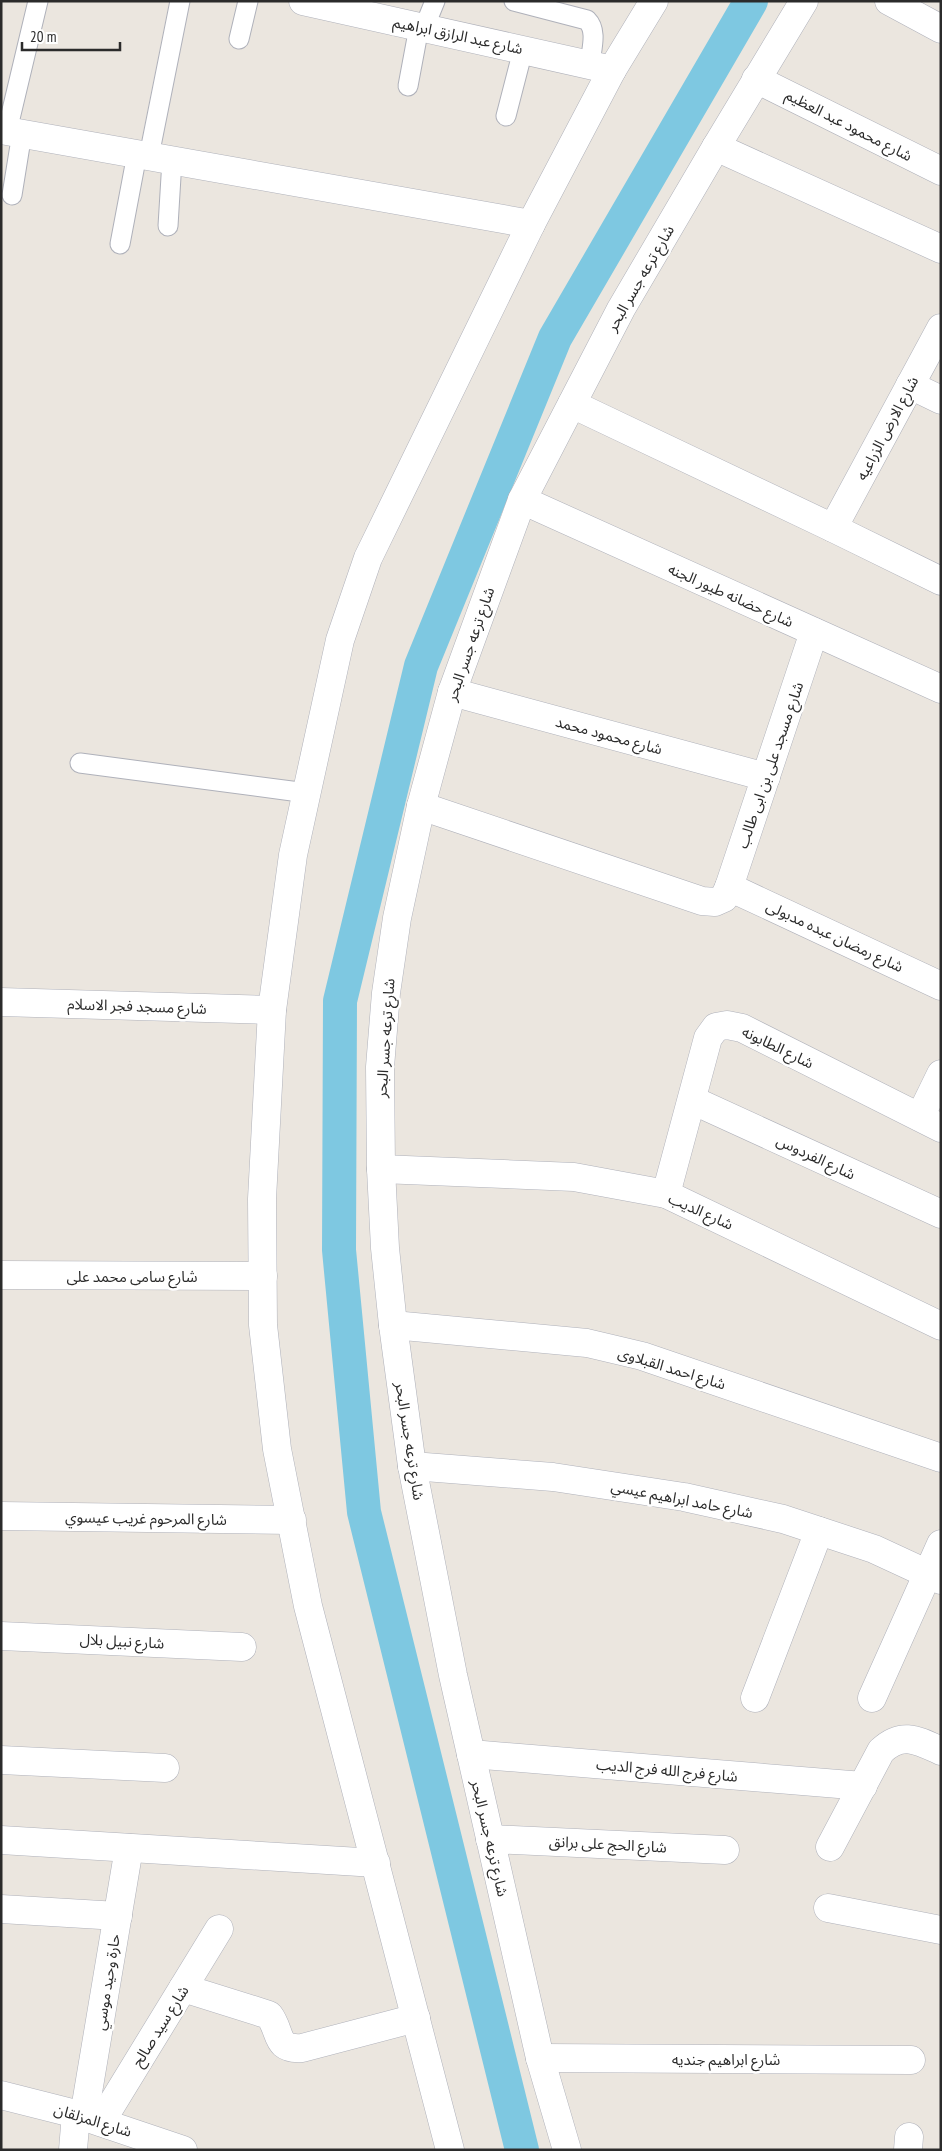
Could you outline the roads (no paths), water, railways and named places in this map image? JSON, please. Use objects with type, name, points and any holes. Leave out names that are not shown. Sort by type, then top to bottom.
[{"type":"street","name":"شارع عبد الرازق ابراهيم","points":[[303,1],[369,8],[421,27],[601,67]]},
{"type":"street","points":[[450,2150],[308,1606],[277,1449],[263,1325],[262,1276],[262,1199],[272,1010],[293,855],[340,640],[368,558],[531,224],[601,67],[654,1]]},
{"type":"street","name":"شارع ترعه جسر البحر","points":[[567,2150],[540,2058],[453,1676],[412,1466],[393,1325],[385,1248],[381,1169],[380,1067],[386,993],[397,918],[421,806],[452,692],[522,500],[621,309],[804,1]]},
{"type":"street","points":[[889,1],[941,29]]},
{"type":"street","name":"شارع محمود عبد العظيم","points":[[756,79],[941,171]]},
{"type":"street","points":[[10,131],[531,224]]},
{"type":"street","points":[[716,147],[941,249]]},
{"type":"street","name":"شارع الارض الزراعيه","points":[[834,528],[941,328]]},
{"type":"street","points":[[910,385],[941,400]]},
{"type":"street","points":[[572,404],[834,528],[941,582]]},
{"type":"street","name":"شارع حضانه طيور الجنه","points":[[522,500],[941,689]]},
{"type":"street","name":"شارع مسجد على بن ابى طالب","points":[[726,892],[814,632]]},
{"type":"street","name":"شارع محمود محمد","points":[[452,692],[766,777]]},
{"type":"street","points":[[421,806],[702,902],[715,902],[726,892]]},
{"type":"street","name":"شارع رمضان عبده مدبولى","points":[[726,892],[941,986]]},
{"type":"street","name":"شارع مسجد فجر الاسلام","points":[[1,1002],[272,1010]]},
{"type":"street","name":"شارع الطابونه","points":[[666,1194],[708,1038],[716,1027],[727,1025],[742,1028],[930,1123]]},
{"type":"street","points":[[930,1123],[941,1074]]},
{"type":"street","name":"شارع الفردوس","points":[[692,1100],[941,1214]]},
{"type":"street","name":"شارع الديب","points":[[381,1169],[574,1177],[666,1194],[941,1326]]},
{"type":"street","name":"شارع سامى محمد على","points":[[1,1275],[262,1276]]},
{"type":"street","name":"شارع احمد القبلاوى","points":[[393,1325],[578,1342],[633,1354],[941,1458]]},
{"type":"street","name":"شارع حامد ابراهيم عيسي","points":[[412,1466],[553,1476],[684,1497],[783,1519],[874,1549],[935,1577]]},
{"type":"street","name":"شارع المرحوم غريب عيسوي","points":[[1,1516],[292,1520]]},
{"type":"street","points":[[754,1698],[819,1531]]},
{"type":"street","points":[[872,1698],[935,1577],[941,1544]]},
{"type":"street","name":"شارع نبيل بلال","points":[[1,1636],[242,1647]]},
{"type":"street","points":[[830,1847],[881,1751],[892,1741],[906,1739],[920,1742],[941,1751]]},
{"type":"street","name":"شارع فرج الله فرج الديب","points":[[471,1754],[863,1786]]},
{"type":"street","points":[[1,1760],[165,1768]]},
{"type":"street","name":"شارع الحج على برانق","points":[[490,1839],[725,1850]]},
{"type":"street","points":[[1,1840],[376,1863]]},
{"type":"street","name":"حارة وحيد موسي","points":[[73,2150],[87,2117],[129,1848]]},
{"type":"street","points":[[828,1908],[941,1930]]},
{"type":"street","points":[[1,1909],[118,1916]]},
{"type":"street","name":"شارع سيد صالح","points":[[87,2117],[183,1988],[219,1930]]},
{"type":"street","points":[[183,1988],[269,2015],[274,2021],[279,2039],[285,2046],[294,2049],[416,2018]]},
{"type":"street","name":"شارع ابراهيم جنديه","points":[[540,2058],[912,2060]]},
{"type":"street","name":"شارع المزلقان","points":[[1,2095],[87,2117],[183,2150]]},
{"type":"lane","points":[[12,195],[10,131],[38,1]]},
{"type":"lane","points":[[120,244],[153,156],[180,1]]},
{"type":"lane","points":[[239,39],[248,1]]},
{"type":"lane","points":[[408,86],[421,27],[435,1]]},
{"type":"lane","points":[[514,1],[587,20],[592,25],[601,67]]},
{"type":"lane","points":[[506,116],[523,50]]},
{"type":"lane","points":[[153,156],[168,226]]},
{"type":"lane","points":[[80,763],[307,793]]},
{"type":"waterway","points":[[522,2150],[364,1512],[339,1250],[340,1001],[421,666],[555,338],[751,1]]}]
